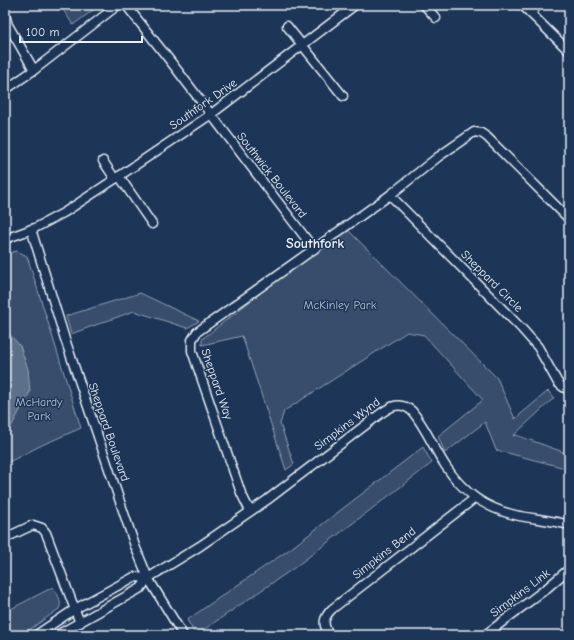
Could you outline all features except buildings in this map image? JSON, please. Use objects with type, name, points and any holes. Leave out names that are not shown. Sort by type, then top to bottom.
[{"type":"street","points":[[5,90],[34,70],[118,5]]},
{"type":"street","name":"Southwick Boulevard","points":[[126,5],[172,62],[210,115],[314,249]]},
{"type":"street","name":"Southfork Drive","points":[[6,237],[31,229],[65,212],[117,178],[210,115],[355,5]]},
{"type":"street","points":[[424,5],[436,18]]},
{"type":"street","points":[[522,5],[569,52]]},
{"type":"street","points":[[530,13],[538,5]]},
{"type":"street","points":[[5,15],[8,25],[34,70]]},
{"type":"street","points":[[287,26],[343,96]]},
{"type":"street","points":[[314,249],[390,195],[438,157],[474,132],[481,133],[487,137],[569,219]]},
{"type":"street","points":[[103,161],[152,224]]},
{"type":"street","name":"Sheppard Circle","points":[[390,195],[522,329],[538,347],[558,383],[569,390]]},
{"type":"street","name":"Sheppard Boulevard","points":[[31,229],[65,340],[135,546],[148,578],[183,635]]},
{"type":"street","name":"Sheppard Way","points":[[250,511],[241,493],[192,351],[192,340],[193,336],[200,330],[314,249]]},
{"type":"street","name":"Simpkins Wynd","points":[[148,578],[200,546],[250,511],[380,414],[396,405],[403,405],[412,411],[450,472],[475,498],[501,511],[569,525]]},
{"type":"street","name":"Simpkins Bend","points":[[330,635],[324,626],[324,620],[325,616],[332,609],[475,498]]},
{"type":"street","points":[[5,538],[33,525],[42,528],[46,533],[80,622]]},
{"type":"street","name":"Simpkins Link","points":[[485,635],[547,588],[569,569]]},
{"type":"street","points":[[36,635],[75,609],[134,577],[148,578]]},
{"type":"street","points":[[57,635],[140,588],[148,578]]},
{"type":"green space","points":[[60,5],[100,5],[73,25]]},
{"type":"green space","name":"McKinley Park","points":[[345,227],[497,378],[515,419],[548,391],[554,398],[513,436],[516,435],[569,454],[569,469],[496,450],[485,422],[445,453],[438,436],[483,400],[424,335],[407,332],[284,411],[280,424],[294,464],[286,470],[242,336],[202,345],[202,339]]},
{"type":"green space","name":"McHardy Park","points":[[17,251],[27,256],[81,428],[42,445],[5,464],[5,254]]},
{"type":"green space","points":[[140,293],[199,321],[187,328],[134,311],[71,334],[66,316]]},
{"type":"green space","points":[[423,447],[432,463],[294,568],[196,635],[187,620],[290,549]]},
{"type":"green space","points":[[53,587],[60,600],[59,609],[22,635],[5,635],[5,612]]},
{"type":"shaded area","points":[[5,329],[20,346],[28,369],[30,392],[11,427],[5,430]]},
{"type":"district","name":"Southfork","points":[[315,243]]}]
